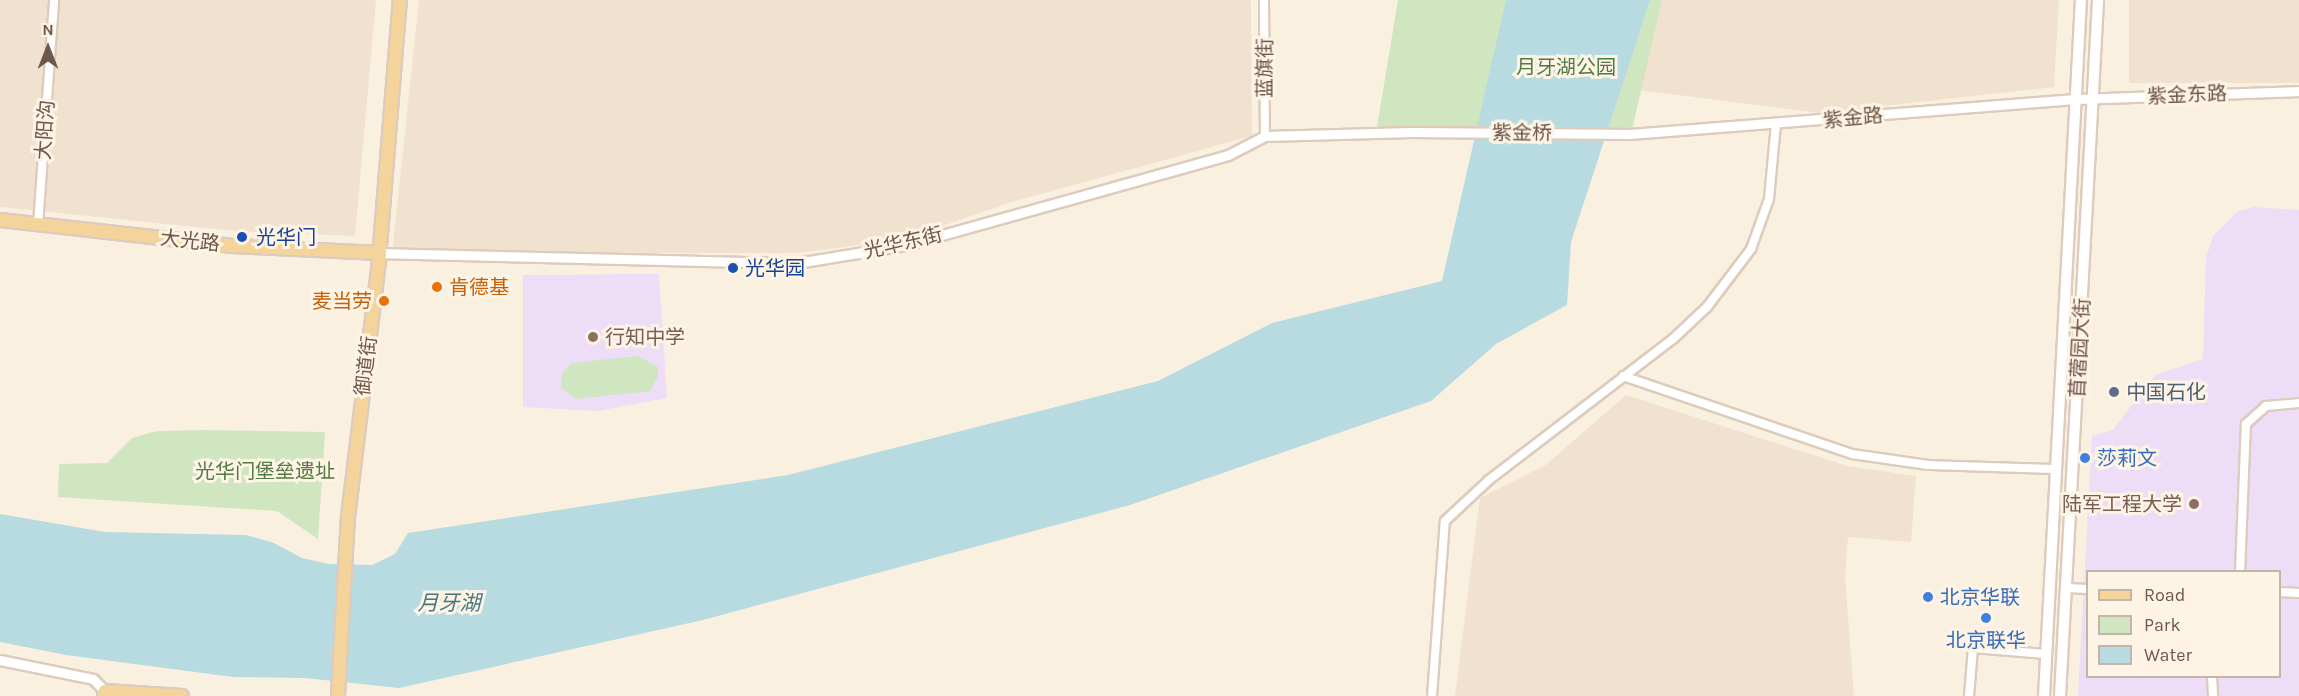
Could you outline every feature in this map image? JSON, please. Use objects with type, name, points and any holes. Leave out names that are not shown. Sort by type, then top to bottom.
[{"type":"main road","points":[[338,696],[348,516],[380,254],[399,0]]},
{"type":"main road","name":"苜蓿园大街","points":[[2044,696],[2081,0]]},
{"type":"main road","name":"苜蓿园大街","points":[[2060,696],[2068,588],[2098,0]]},
{"type":"main road","points":[[233,246],[380,254]]},
{"type":"main road","points":[[105,694],[182,696]]},
{"type":"street","name":"大阳沟","points":[[38,225],[54,0]]},
{"type":"street","name":"蓝旗街","points":[[1264,0],[1265,136]]},
{"type":"street","name":"紫金东路","points":[[2074,99],[2299,91]]},
{"type":"street","name":"紫金路","points":[[1631,134],[2074,99]]},
{"type":"street","points":[[1432,696],[1445,521],[1497,473],[1673,339],[1707,307],[1750,249],[1769,199],[1776,124]]},
{"type":"street","name":"光华东街","points":[[380,254],[797,263],[906,245],[1228,154],[1265,136],[1412,132]]},
{"type":"street","name":"紫金桥","points":[[1412,132],[1631,134]]},
{"type":"street","name":"大光路","points":[[0,220],[233,246]]},
{"type":"street","points":[[1623,376],[1852,454],[1928,465],[2057,469]]},
{"type":"street","points":[[2240,570],[2246,424],[2266,406],[2299,403]]},
{"type":"street","points":[[2068,588],[2086,589]]},
{"type":"street","points":[[2281,592],[2299,593]]},
{"type":"street","points":[[1969,696],[1973,648],[2046,654]]},
{"type":"street","points":[[0,660],[93,679],[105,694]]},
{"type":"street","points":[[2212,678],[2213,696]]},
{"type":"shaded area","points":[[0,0],[376,0],[355,236],[235,231],[0,207]]},
{"type":"shaded area","points":[[419,0],[1251,0],[1252,136],[1011,202],[905,239],[797,253],[392,253]]},
{"type":"shaded area","points":[[1662,0],[2059,0],[2054,87],[1820,113],[1639,90]]},
{"type":"shaded area","points":[[2129,0],[2299,0],[2299,83],[2129,83]]},
{"type":"shaded area","name":"陆军工程大学","points":[[2254,207],[2299,210],[2299,696],[2078,696],[2092,436],[2113,430],[2155,375],[2203,359],[2206,258],[2213,236],[2237,212]]},
{"type":"shaded area","name":"行知中学","points":[[659,274],[667,398],[598,411],[523,407],[523,275]]},
{"type":"shaded area","points":[[1626,395],[1847,466],[1916,476],[1911,542],[1848,537],[1845,577],[1854,696],[1455,696],[1480,498],[1547,464]]},
{"type":"green space","name":"月牙湖公园","points":[[1398,0],[1662,0],[1631,134],[1376,133]]},
{"type":"green space","points":[[638,356],[658,367],[658,376],[650,391],[576,399],[561,388],[562,373],[572,363]]},
{"type":"green space","name":"光华门堡垒遗址","points":[[157,431],[325,432],[318,539],[277,511],[58,497],[59,464],[107,463],[132,438]]},
{"type":"water","name":"月牙湖","points":[[1506,0],[1650,0],[1571,242],[1567,305],[1496,344],[1431,401],[1130,505],[703,620],[399,688],[305,678],[233,677],[66,655],[0,642],[0,514],[105,532],[246,535],[274,543],[302,558],[329,564],[372,565],[395,554],[408,533],[788,475],[1158,381],[1272,323],[1442,281]]},
{"type":"place","name":"光华门","points":[[242,237]]},
{"type":"place","name":"光华园","points":[[733,268]]},
{"type":"place","name":"肯德基","points":[[437,287]]},
{"type":"place","name":"麦当劳","points":[[384,301]]},
{"type":"place","name":"行知中学","points":[[593,337]]},
{"type":"place","name":"中国石化","points":[[2114,392]]},
{"type":"place","name":"莎莉文","points":[[2085,458]]},
{"type":"place","name":"陆军工程大学","points":[[2194,504]]},
{"type":"place","name":"北京华联","points":[[1928,597]]},
{"type":"place","name":"北京联华","points":[[1986,618]]}]
